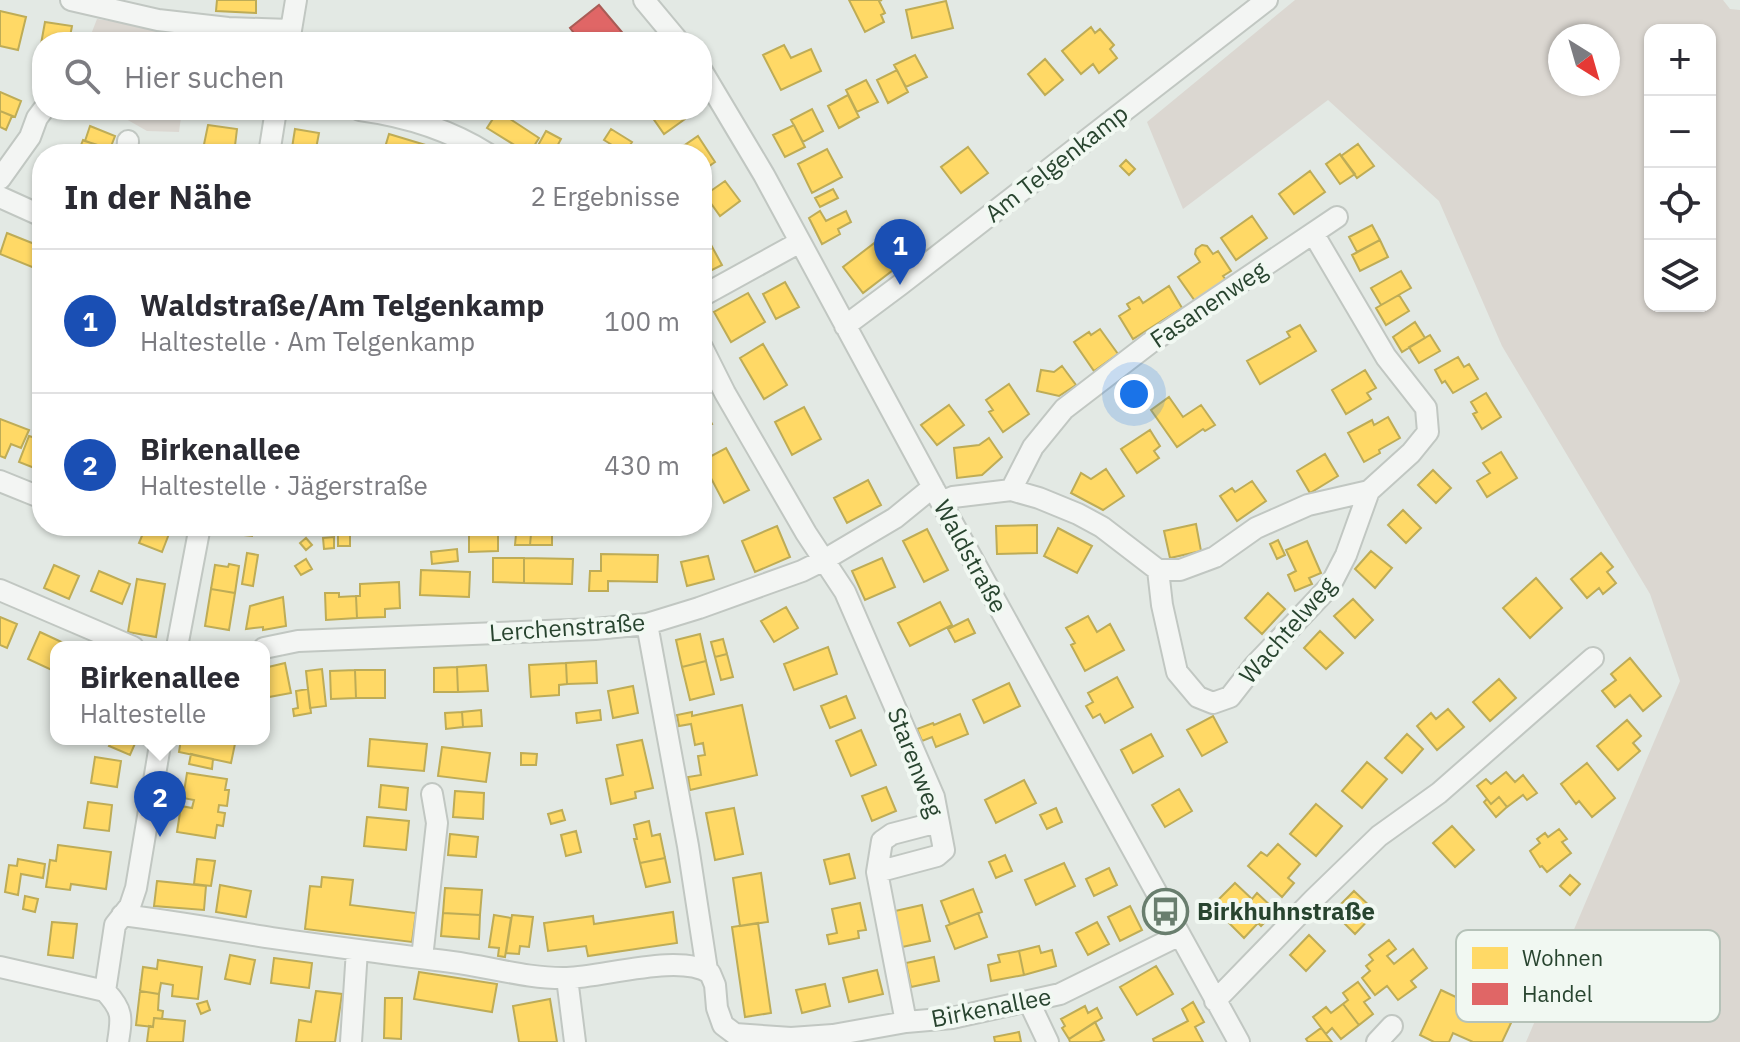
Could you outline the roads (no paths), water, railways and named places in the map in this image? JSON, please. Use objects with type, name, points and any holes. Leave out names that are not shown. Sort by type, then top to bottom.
[{"type":"street","points":[[71,0],[94,2],[158,20],[259,32]]},
{"type":"street","points":[[291,32],[296,0]]},
{"type":"street","points":[[644,0],[671,32]]},
{"type":"street","name":"Am Telgenkamp","points":[[845,326],[1267,0]]},
{"type":"street","name":"Waldstraße","points":[[712,88],[764,175],[1239,1042]]},
{"type":"street","points":[[0,179],[30,137],[36,120]]},
{"type":"street","points":[[271,144],[274,120]]},
{"type":"street","points":[[406,120],[469,144]]},
{"type":"street","points":[[0,197],[32,211]]},
{"type":"street","name":"Fasanenweg","points":[[1011,490],[1033,447],[1064,409],[1150,343],[1337,217]]},
{"type":"street","name":"Wachtelweg","points":[[1313,233],[1386,357],[1426,408],[1428,432],[1411,453],[1369,491],[1346,555],[1330,586],[1255,665],[1230,697],[1213,703],[1198,697],[1177,672],[1162,605],[1158,570],[1180,570],[1215,557],[1256,528],[1308,505],[1369,491]]},
{"type":"street","points":[[712,290],[800,242]]},
{"type":"street","name":"Starenweg","points":[[712,366],[806,533],[845,592],[934,797],[944,850],[937,856],[877,872]]},
{"type":"street","points":[[0,481],[32,494]]},
{"type":"street","points":[[937,494],[953,497],[1011,490],[1078,514],[1102,527],[1158,570]]},
{"type":"street","name":"Lerchenstraße","points":[[270,647],[298,641],[595,629],[647,624],[699,608],[824,560],[937,494]]},
{"type":"street","points":[[178,641],[198,536]]},
{"type":"street","points":[[0,590],[119,641]]},
{"type":"street","name":"Birkenallee","points":[[647,624],[688,846],[707,970],[715,985],[717,1008],[723,1025],[735,1034],[791,1038],[833,1035],[906,1022],[952,1018],[1029,1002],[1060,994],[1180,935]]},
{"type":"street","points":[[1215,1001],[1379,836],[1439,793],[1593,658]]},
{"type":"street","points":[[105,991],[115,925],[130,906],[136,888],[160,745]]},
{"type":"street","points":[[422,958],[437,823],[432,794]]},
{"type":"street","points":[[906,1022],[877,861],[882,841],[892,834],[938,822]]},
{"type":"street","points":[[122,915],[532,975],[567,978],[677,965],[707,970]]},
{"type":"street","points":[[351,1042],[357,950]]},
{"type":"street","points":[[0,967],[105,991],[117,1004],[122,1018],[118,1042]]},
{"type":"street","points":[[567,978],[575,1042]]},
{"type":"street","points":[[1029,1002],[1048,1042]]},
{"type":"street","points":[[1377,1042],[1392,1026]]},
{"type":"place","name":"Waldstraße/Am Telgenkamp","points":[[900,285]]},
{"type":"place","name":"Birkenallee","points":[[160,837]]},
{"type":"place","name":"Birkhuhnstraße","points":[[1166,911]]}]
